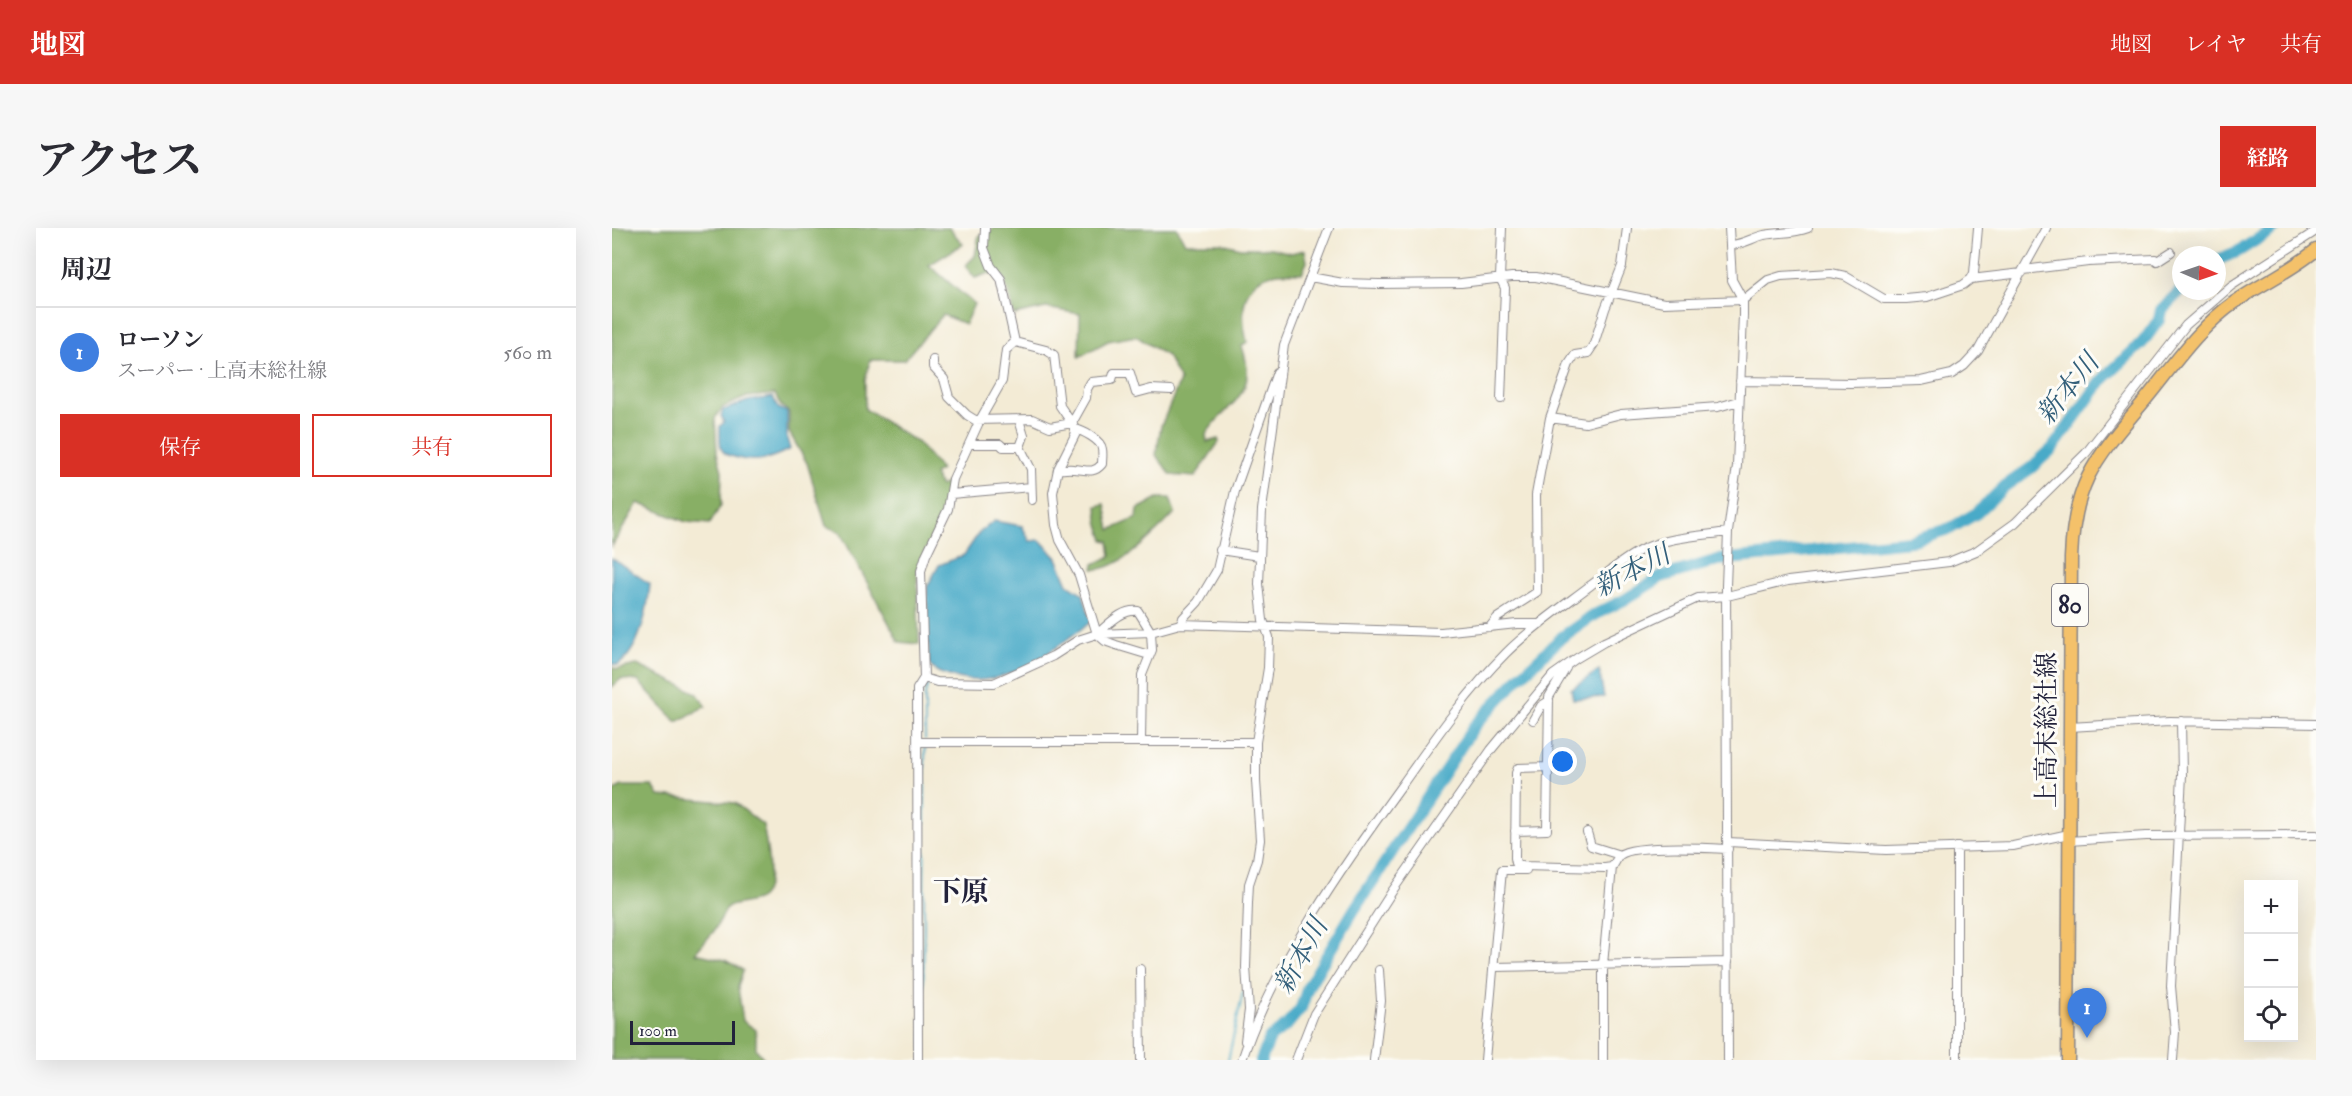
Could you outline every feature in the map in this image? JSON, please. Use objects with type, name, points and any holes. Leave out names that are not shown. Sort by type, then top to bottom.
[{"type":"main road","name":"上高末総社線","points":[[2068,1060],[2072,531],[2088,477],[2125,423],[2194,340],[2234,303],[2298,264],[2316,250]]},
{"type":"street","points":[[985,228],[984,248],[991,266],[1001,279],[1015,342]]},
{"type":"street","points":[[1247,1046],[1245,1041],[1249,1010],[1246,967],[1249,884],[1260,840],[1256,742],[1268,668],[1269,637],[1263,620],[1259,556],[1284,345],[1329,228]]},
{"type":"street","points":[[1501,399],[1505,288],[1500,278],[1502,228]]},
{"type":"street","points":[[1490,627],[1497,618],[1537,592],[1535,502],[1550,418],[1569,364],[1575,355],[1588,353],[1594,344],[1625,252],[1627,228]]},
{"type":"street","points":[[1728,1060],[1726,586],[1728,535],[1737,466],[1743,300],[1732,280],[1729,228]]},
{"type":"street","points":[[1731,245],[1749,242],[1761,236],[1808,228]]},
{"type":"street","points":[[1310,277],[1343,283],[1379,284],[1461,283],[1500,278],[1536,277],[1664,303],[1743,300],[1768,280],[1781,276],[1831,273],[1845,276],[1884,298],[1906,299],[1926,297],[1963,285],[1971,279],[1974,273],[1978,228]]},
{"type":"street","points":[[1740,381],[1905,382],[1945,377],[1964,366],[1978,351],[2046,228]]},
{"type":"street","points":[[1296,1060],[1314,1014],[1393,890],[1491,750],[1553,675],[1604,642],[1698,598],[1727,596],[1788,581],[1949,562],[1976,551],[2015,523],[2086,453],[2192,319],[2231,286],[2316,231]]},
{"type":"street","points":[[1971,279],[2088,262],[2155,259],[2157,261],[2171,252]]},
{"type":"street","points":[[918,1060],[918,690],[924,678],[921,571],[926,555],[948,509],[953,479],[980,420],[1002,381],[1006,350],[1015,342]]},
{"type":"street","points":[[1015,342],[1046,350],[1054,355],[1060,406],[1076,433],[1058,469],[1053,493],[1056,525],[1060,540],[1079,575],[1097,634],[1105,641],[1149,655]]},
{"type":"street","points":[[933,360],[933,368],[944,379],[949,397],[967,415],[980,420],[1032,419],[1050,427],[1073,426],[1100,444],[1102,464],[1097,470],[1090,472],[1058,469]]},
{"type":"street","points":[[1180,624],[1217,570],[1235,491],[1276,373],[1280,371]]},
{"type":"street","points":[[1073,426],[1091,382],[1112,380],[1114,373],[1130,373],[1136,393],[1151,389],[1171,390]]},
{"type":"street","points":[[1550,418],[1586,423],[1621,414],[1718,407],[1739,401]]},
{"type":"street","points":[[1019,420],[1024,436],[1020,447],[1031,468],[1032,500]]},
{"type":"street","points":[[969,444],[1000,444],[1003,447],[1020,447]]},
{"type":"street","points":[[951,494],[1031,487]]},
{"type":"street","points":[[1242,1060],[1288,959],[1377,819],[1482,679],[1506,653],[1622,561],[1644,549],[1668,541],[1728,535]]},
{"type":"street","points":[[1220,550],[1259,556]]},
{"type":"street","points":[[1097,634],[1113,619],[1132,610],[1138,611],[1150,632],[1152,650],[1142,675],[1141,741]]},
{"type":"street","points":[[924,678],[937,682],[994,683],[1053,656],[1078,640],[1097,634],[1150,632],[1180,624],[1441,633],[1540,624]]},
{"type":"street","points":[[1515,831],[1546,831],[1549,701],[1552,690],[1567,665]]},
{"type":"street","points":[[1533,720],[1541,706],[1549,701]]},
{"type":"street","points":[[2070,727],[2181,721],[2316,724]]},
{"type":"street","points":[[2173,1060],[2175,1032],[2171,986],[2182,775],[2181,721]]},
{"type":"street","points":[[918,742],[1256,742]]},
{"type":"street","points":[[1549,767],[1518,768],[1516,773],[1516,863],[1522,866],[1612,867]]},
{"type":"street","points":[[1587,832],[1591,846],[1620,855]]},
{"type":"street","points":[[1603,1060],[1603,965],[1612,867],[1620,855],[1628,852],[1666,847],[1728,846],[1886,850],[2013,846],[2069,838],[2316,835]]},
{"type":"street","points":[[1957,847],[1957,1060]]},
{"type":"street","points":[[1485,1060],[1502,870],[1552,870],[1557,867]]},
{"type":"street","points":[[1494,967],[1728,962]]},
{"type":"street","points":[[1140,969],[1141,1060]]},
{"type":"street","points":[[1374,1060],[1381,1001],[1379,970]]},
{"type":"green space","points":[[612,228],[949,228],[963,244],[929,265],[974,304],[965,324],[943,315],[904,360],[870,360],[865,381],[865,409],[918,443],[941,470],[934,474],[940,486],[947,483],[946,507],[917,569],[919,644],[899,642],[840,532],[826,526],[807,463],[789,432],[789,412],[781,406],[775,394],[747,397],[723,407],[715,418],[717,453],[722,471],[721,505],[710,524],[686,522],[638,503],[612,546]]},
{"type":"green space","points":[[993,228],[1177,228],[1185,243],[1222,243],[1240,248],[1271,248],[1291,253],[1305,250],[1307,262],[1302,273],[1265,276],[1250,289],[1244,309],[1247,342],[1242,346],[1247,376],[1244,387],[1206,434],[1207,442],[1218,439],[1219,442],[1195,477],[1171,475],[1156,455],[1161,426],[1180,381],[1167,356],[1136,336],[1108,341],[1079,357],[1080,314],[1046,308],[1014,315],[1004,278],[989,273],[975,278],[965,266],[975,256],[979,235],[988,234]]},
{"type":"green space","points":[[1158,498],[1170,498],[1175,513],[1126,557],[1103,568],[1093,569],[1094,564],[1111,556],[1109,541],[1104,540],[1098,521],[1097,506],[1105,504],[1110,530],[1137,518],[1138,509]]},
{"type":"green space","points":[[637,665],[697,693],[706,706],[677,722],[638,681],[621,679],[612,687],[612,667],[617,669]]},
{"type":"green space","points":[[622,786],[653,786],[659,796],[735,803],[763,825],[769,863],[768,884],[765,892],[757,900],[728,906],[714,931],[695,953],[725,960],[743,970],[738,987],[743,1021],[756,1030],[756,1049],[765,1060],[612,1060],[612,791]]},
{"type":"water","points":[[773,397],[778,408],[787,412],[787,439],[790,449],[769,458],[756,460],[742,459],[725,453],[721,448],[720,438],[720,426],[724,422],[721,416],[723,410],[748,401]]},
{"type":"water","points":[[994,521],[1022,526],[1030,541],[1040,540],[1057,558],[1068,584],[1083,594],[1091,622],[1043,656],[1009,674],[991,679],[972,680],[953,677],[943,674],[929,664],[927,587],[939,565],[964,555],[979,533]]},
{"type":"water","points":[[612,558],[650,584],[645,617],[637,639],[632,650],[618,665],[612,664]]},
{"type":"water","points":[[1599,670],[1604,697],[1573,699],[1571,689]]},
{"type":"waterway","name":"新本川","points":[[2226,256],[2239,251],[2275,228]]},
{"type":"waterway","name":"新本川","points":[[1261,1060],[1270,1038],[1287,1025],[1301,1008],[1308,987],[1354,910],[1475,725],[1562,637],[1594,615],[1626,599],[1661,577],[1718,560],[1910,541],[1951,528],[1977,513],[2005,486],[2031,468],[2052,449],[2101,381],[2142,343],[2159,320],[2161,310],[2172,299]]},
{"type":"waterway","points":[[925,739],[925,695],[928,682]]},
{"type":"waterway","points":[[923,1060],[925,745]]},
{"type":"waterway","points":[[1228,1060],[1243,992]]},
{"type":"place","name":"ローソン","points":[[2087,1038]]},
{"type":"district","name":"下原","points":[[961,892]]}]
